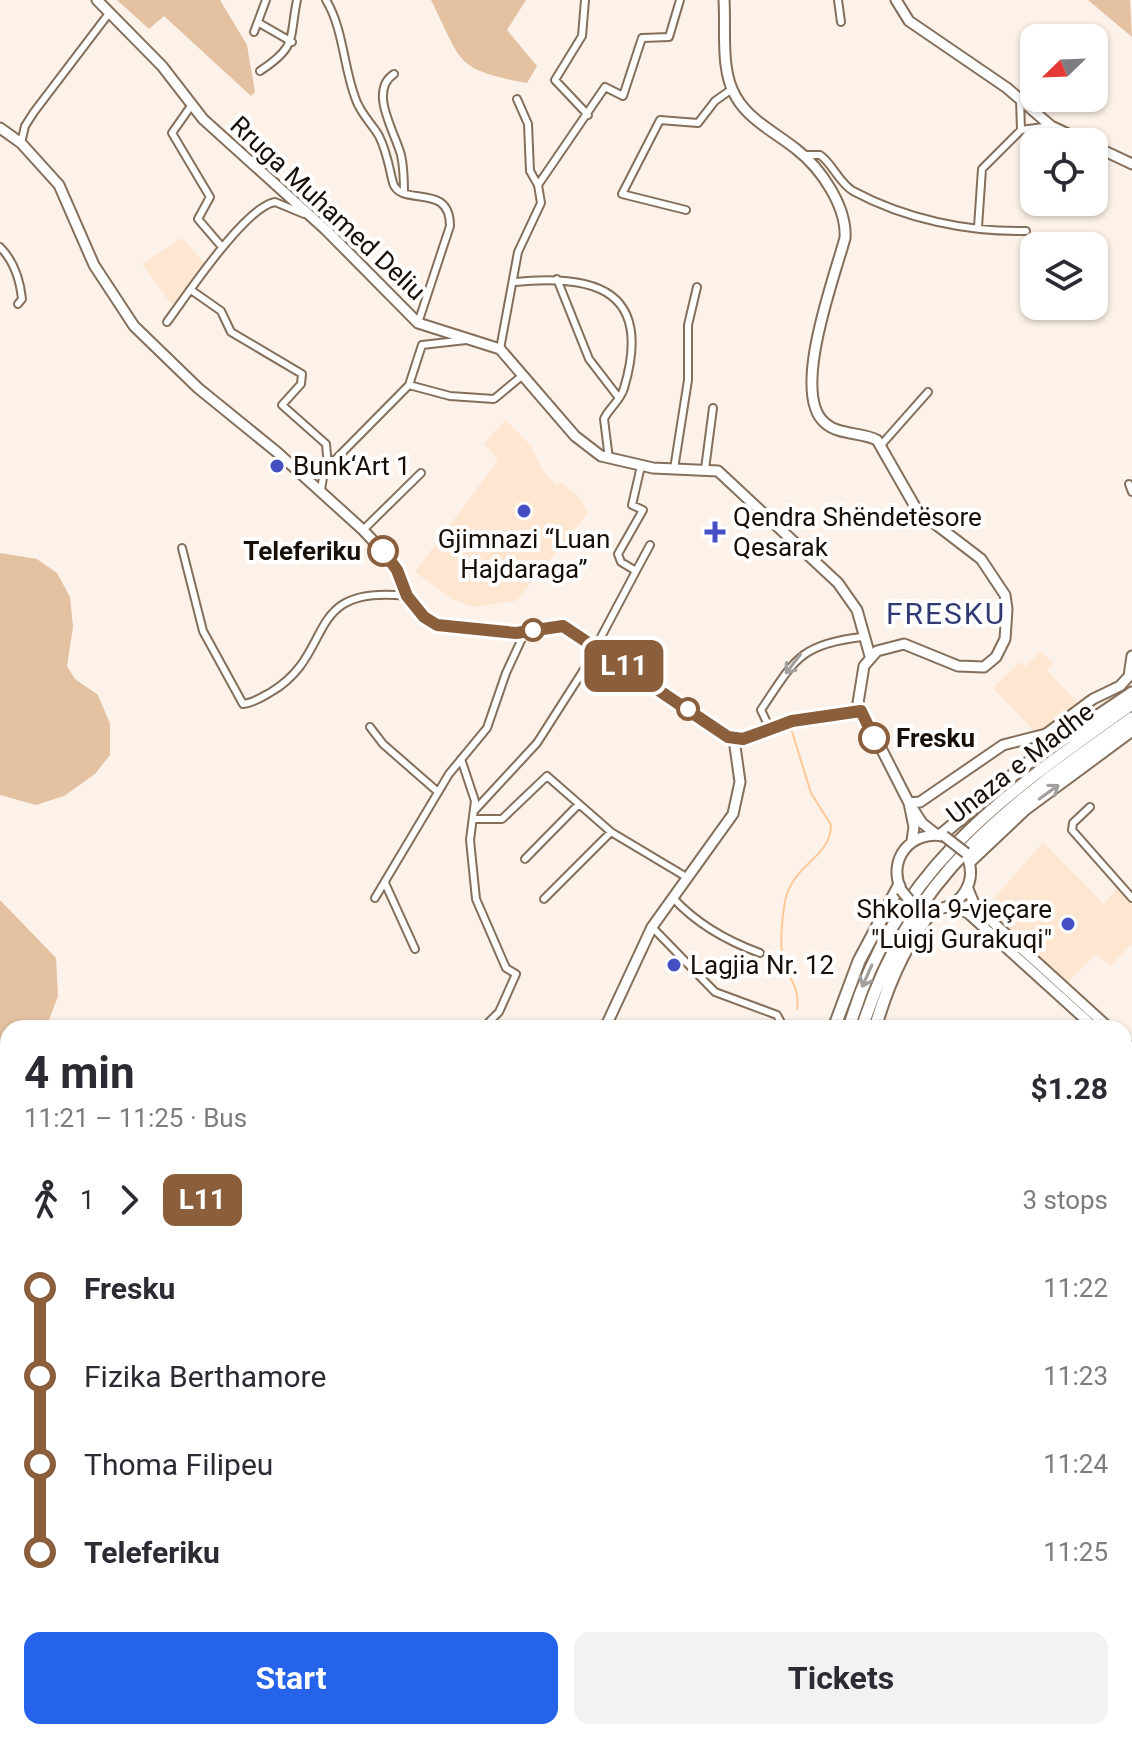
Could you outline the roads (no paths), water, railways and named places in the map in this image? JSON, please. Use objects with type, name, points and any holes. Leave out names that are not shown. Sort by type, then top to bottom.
[{"type":"highway","points":[[940,835],[1034,758],[1132,693]]},
{"type":"highway","name":"Unaza e Madhe","points":[[851,1020],[860,991],[888,934],[935,865],[990,809],[1132,704]]},
{"type":"highway","points":[[865,1020],[897,942],[946,870],[1004,813],[1132,718]]},
{"type":"highway","points":[[970,861],[1025,809],[1132,730]]},
{"type":"highway","points":[[837,1020],[859,961],[900,888]]},
{"type":"highway","points":[[878,1020],[899,964],[920,925],[933,910]]},
{"type":"street","name":"Rruga Muhamed Deliu","points":[[97,0],[162,66],[191,106],[311,217],[418,323],[500,349]]},
{"type":"street","points":[[254,32],[266,0]]},
{"type":"street","points":[[260,71],[280,58],[292,42],[297,0]]},
{"type":"street","points":[[326,0],[338,27],[343,60],[357,104],[384,147],[394,185],[404,193],[439,201],[450,219],[418,323]]},
{"type":"street","points":[[585,0],[582,36],[555,80],[588,115]]},
{"type":"street","points":[[680,0],[669,37],[642,38],[623,96],[605,87],[538,185],[539,208],[518,252],[515,282],[500,349],[587,448],[609,459],[641,466],[718,471],[830,574],[857,610],[862,637],[870,656]]},
{"type":"street","points":[[724,0],[732,89],[752,116],[804,155],[836,201],[845,231],[817,344],[815,407],[827,426],[868,435],[882,444],[917,510],[971,549],[991,571],[1005,595],[1007,628],[996,657],[984,667],[958,666],[904,644],[883,649],[870,656],[858,684],[861,711],[922,823],[960,845],[970,861],[968,889],[975,906],[1100,1020]]},
{"type":"street","points":[[838,0],[841,22]]},
{"type":"street","points":[[896,0],[909,21],[1020,98]]},
{"type":"street","points":[[21,143],[25,126],[34,112],[110,12]]},
{"type":"street","points":[[259,23],[292,42]]},
{"type":"street","points":[[394,74],[385,81],[383,97],[400,153],[404,193]]},
{"type":"street","points":[[686,210],[622,194],[660,120],[698,123],[715,101],[732,89]]},
{"type":"street","points":[[517,99],[528,124],[531,177],[538,185]]},
{"type":"street","points":[[191,106],[172,133],[210,197],[198,219],[222,247]]},
{"type":"street","points":[[1036,112],[1055,128]]},
{"type":"street","points":[[1036,128],[1051,126]]},
{"type":"street","points":[[0,128],[21,143],[59,185],[94,265],[134,326],[210,399],[321,490],[363,530],[394,563],[407,596],[424,617],[437,625],[525,632],[563,626],[734,739],[750,738],[787,723],[861,711]]},
{"type":"street","points":[[978,227],[982,169],[1020,131]]},
{"type":"street","points":[[1108,153],[1132,164]]},
{"type":"street","points":[[804,155],[820,155],[853,190],[912,216],[1026,231]]},
{"type":"street","points":[[167,322],[222,247],[272,202],[311,217]]},
{"type":"street","points":[[0,247],[11,261],[20,284],[22,299],[18,304]]},
{"type":"street","points":[[515,282],[557,279],[603,289],[617,297],[622,305],[628,321],[630,347],[624,389],[604,419],[609,459]]},
{"type":"street","points":[[557,279],[589,359],[619,398]]},
{"type":"street","points":[[674,469],[688,380],[688,325],[697,287]]},
{"type":"street","points":[[191,290],[221,311],[231,332],[302,374],[301,384],[282,405],[326,444],[328,467]]},
{"type":"street","points":[[321,490],[323,475],[328,467],[409,385],[425,343],[469,340]]},
{"type":"street","points":[[409,385],[448,396],[494,399],[523,375]]},
{"type":"street","points":[[882,444],[928,392]]},
{"type":"street","points":[[705,469],[713,408]]},
{"type":"street","points":[[636,571],[621,562],[618,554],[643,510],[632,505],[641,466]]},
{"type":"street","points":[[363,530],[421,473]]},
{"type":"street","points":[[475,810],[523,761],[596,648],[650,545]]},
{"type":"street","points":[[182,548],[203,631],[243,704],[292,679],[309,656],[321,625],[352,598],[367,594],[407,596]]},
{"type":"street","points":[[375,898],[438,792],[492,718],[506,673],[525,632]]},
{"type":"street","points":[[770,729],[761,710],[797,657],[830,641],[862,637]]},
{"type":"street","points":[[908,799],[920,802],[1003,745],[1046,734],[1093,699],[1120,686],[1129,676],[1132,656]]},
{"type":"street","points":[[370,727],[383,744],[438,792]]},
{"type":"street","points":[[609,1020],[652,927],[724,829],[737,803],[740,782],[734,739]]},
{"type":"street","points":[[461,759],[473,789],[475,810],[470,840],[476,899],[506,968],[516,974],[499,1012],[491,1020]]},
{"type":"street","points":[[473,819],[502,819],[547,776],[611,832],[688,878]]},
{"type":"street","points":[[908,799],[914,827],[912,841],[897,863],[900,888],[911,902],[933,910],[950,906],[968,889]]},
{"type":"street","points":[[525,859],[578,805]]},
{"type":"street","points":[[1090,807],[1073,823],[1072,830],[1132,898]]},
{"type":"street","points":[[544,899],[611,832]]},
{"type":"street","points":[[912,841],[940,835]]},
{"type":"street","points":[[385,883],[415,949]]},
{"type":"street","points":[[673,898],[693,918],[732,942],[760,953]]},
{"type":"street","points":[[950,906],[974,918],[1086,1020]]},
{"type":"street","points":[[652,927],[722,997],[777,1015],[780,1020]]},
{"type":"waterway","points":[[790,725],[811,793],[831,825],[825,845],[796,878],[785,901],[782,949],[784,963],[796,990],[797,1009]]},
{"type":"place","name":"Bunk‘Art 1","points":[[277,466]]},
{"type":"place","name":"Gjimnazi “Luan Hajdaraga”","points":[[524,511]]},
{"type":"place","name":"Qendra Shëndetësore Qesarak","points":[[715,532]]},
{"type":"place","name":"Teleferiku","points":[[383,551]]},
{"type":"place","name":"Fresku","points":[[874,738]]},
{"type":"place","name":"Shkolla 9-vjeçare \"Luigj Gurakuqi\"","points":[[1068,924]]},
{"type":"place","name":"Lagjia Nr. 12","points":[[674,965]]},
{"type":"district","name":"FRESKU","points":[[946,613]]}]
